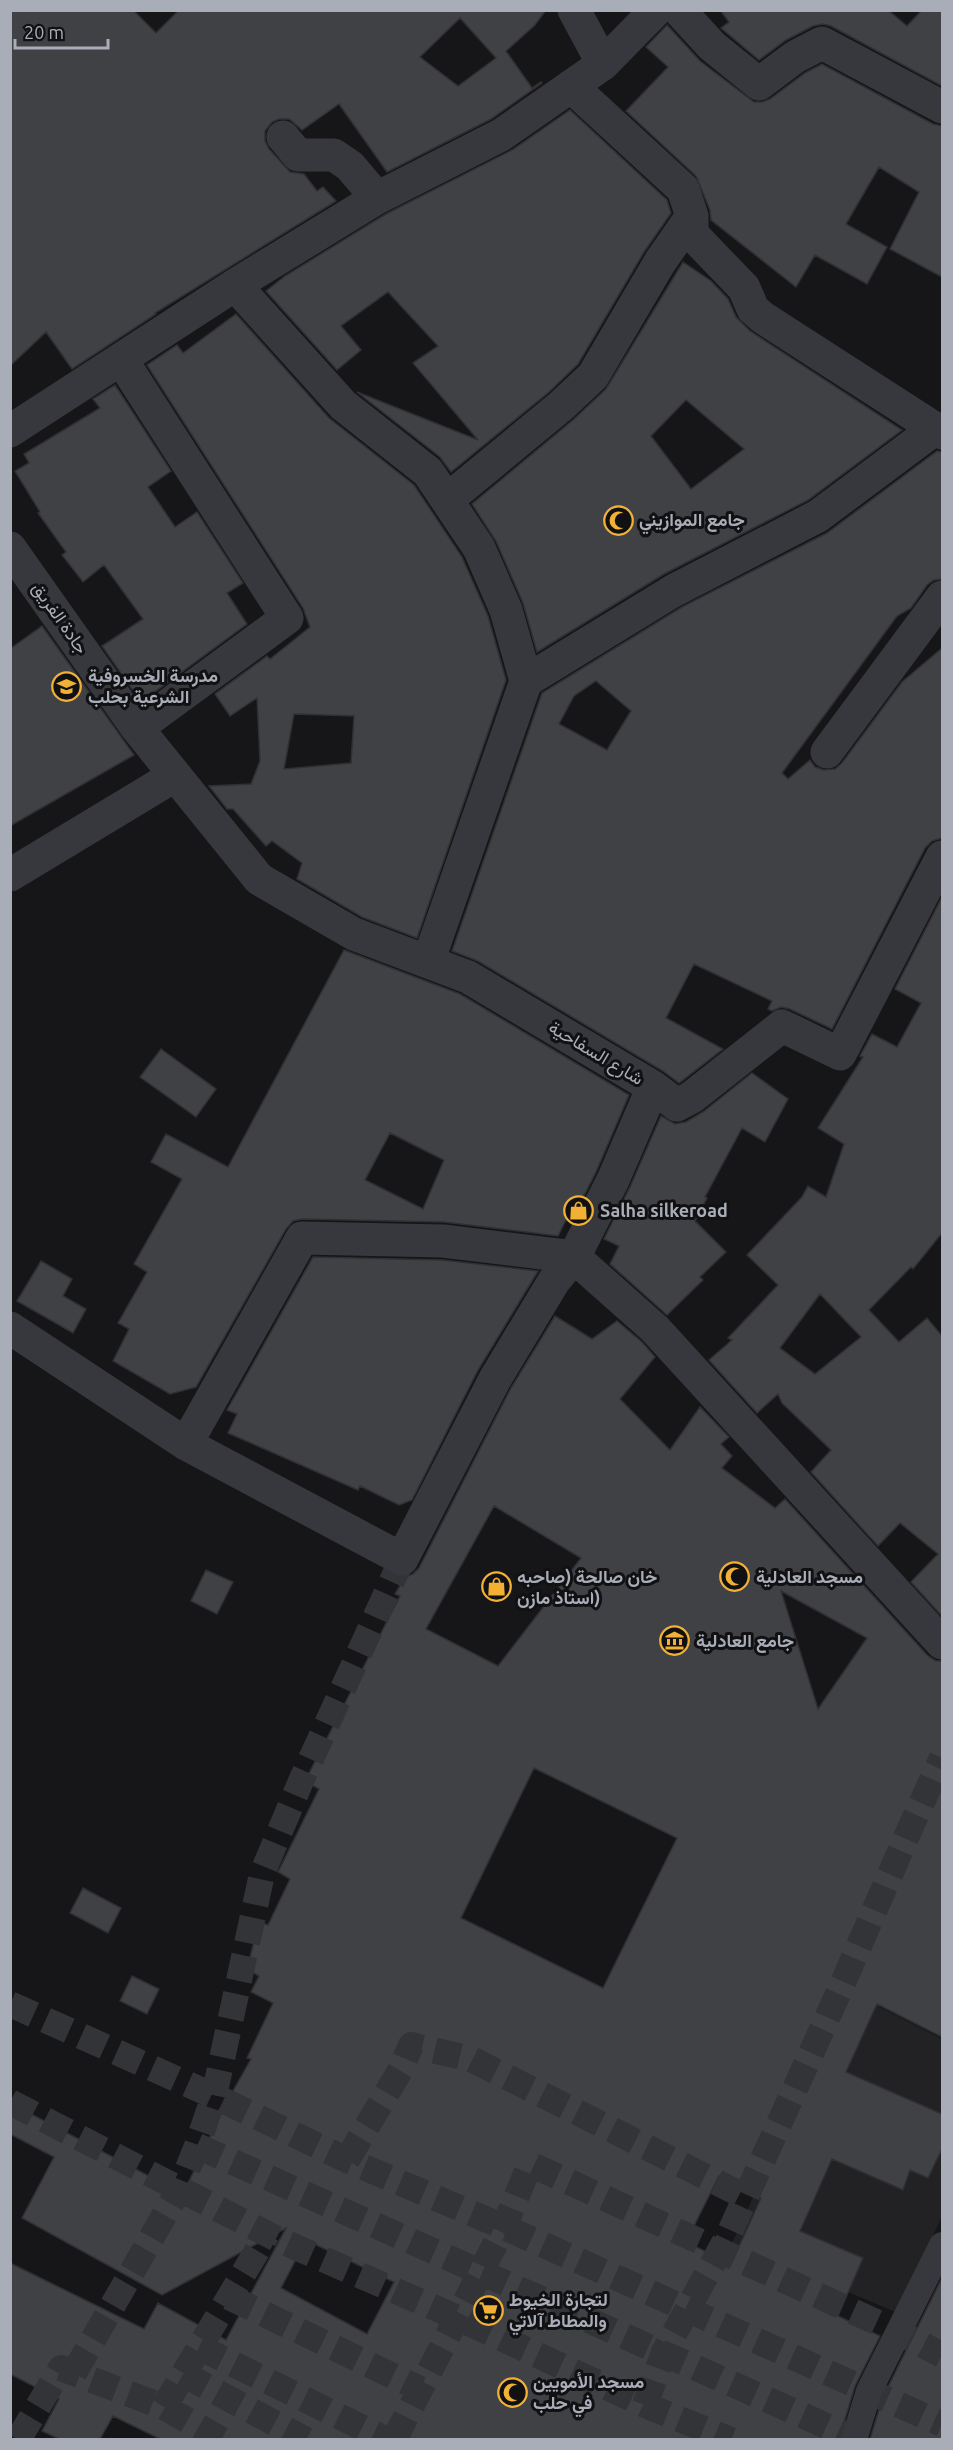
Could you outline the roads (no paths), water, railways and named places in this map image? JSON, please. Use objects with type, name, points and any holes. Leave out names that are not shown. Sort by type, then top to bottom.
[{"type":"street","points":[[574,10],[603,64]]},
{"type":"street","points":[[10,431],[236,285],[377,198],[501,135],[603,64],[656,10]]},
{"type":"street","points":[[680,10],[712,45],[759,84],[795,57],[822,43],[942,107]]},
{"type":"street","points":[[526,681],[673,591],[818,516],[939,431],[757,313],[744,288],[692,234],[692,216],[683,189],[571,86]]},
{"type":"street","points":[[283,137],[298,155],[334,154],[350,166],[377,198]]},
{"type":"street","points":[[447,500],[561,406],[593,376],[654,272],[692,216]]},
{"type":"street","points":[[236,285],[343,405],[428,472],[479,548],[502,600],[526,681],[428,962]]},
{"type":"street","points":[[121,359],[287,618],[137,728]]},
{"type":"street","name":"جادة الفريق","points":[[10,548],[137,728],[174,776]]},
{"type":"street","points":[[826,752],[942,597]]},
{"type":"street","points":[[10,875],[174,776]]},
{"type":"street","name":"شارع السفاحية","points":[[174,776],[259,879],[354,934],[468,977],[653,1088],[677,1105],[692,1097],[782,1026],[840,1054],[942,857]]},
{"type":"street","points":[[10,1328],[186,1444],[402,1559],[495,1379],[554,1281],[574,1257],[613,1180],[653,1088]]},
{"type":"street","points":[[186,1444],[302,1238],[443,1241],[574,1257],[655,1329],[942,1643]]},
{"type":"street","points":[[854,2439],[868,2391],[942,2245]]},
{"type":"tunnel","points":[[74,2373],[180,2188],[197,2146],[214,2096],[262,1874],[301,1781],[402,1559]]},
{"type":"tunnel","points":[[645,2405],[664,2352],[730,2232],[942,1758]]},
{"type":"tunnel","points":[[10,2004],[214,2096],[347,2160],[504,2227],[942,2424]]},
{"type":"tunnel","points":[[347,2160],[401,2069],[411,2045],[471,2059],[746,2197]]},
{"type":"tunnel","points":[[10,2102],[277,2239],[458,2318],[645,2405],[731,2440]]},
{"type":"tunnel","points":[[197,2146],[858,2440]]},
{"type":"tunnel","points":[[394,2440],[504,2227],[530,2164],[898,2332],[942,2355]]},
{"type":"tunnel","points":[[164,2407],[267,2234]]},
{"type":"tunnel","points":[[229,2297],[420,2389]]},
{"type":"tunnel","points":[[199,2347],[387,2440]]},
{"type":"tunnel","points":[[18,2440],[61,2368],[164,2407],[222,2440]]},
{"type":"tunnel","points":[[183,2374],[306,2440]]},
{"type":"place","name":"جامع الموازيني","points":[[618,520]]},
{"type":"place","name":"مدرسة الخسروفية الشرعية بحلب","points":[[67,686]]},
{"type":"place","name":"Salha silkeroad","points":[[579,1211]]},
{"type":"place","name":"مسجد العادلية","points":[[735,1577]]},
{"type":"place","name":"خان صالحة (صاحبه استاذ مازن)","points":[[496,1587]]},
{"type":"place","name":"جامع العادلية","points":[[675,1641]]},
{"type":"place","name":"لتجارة الخيوط والمطاط آلاتي","points":[[488,2310]]},
{"type":"place","name":"مسجد الأمويين في حلب","points":[[512,2392]]}]
